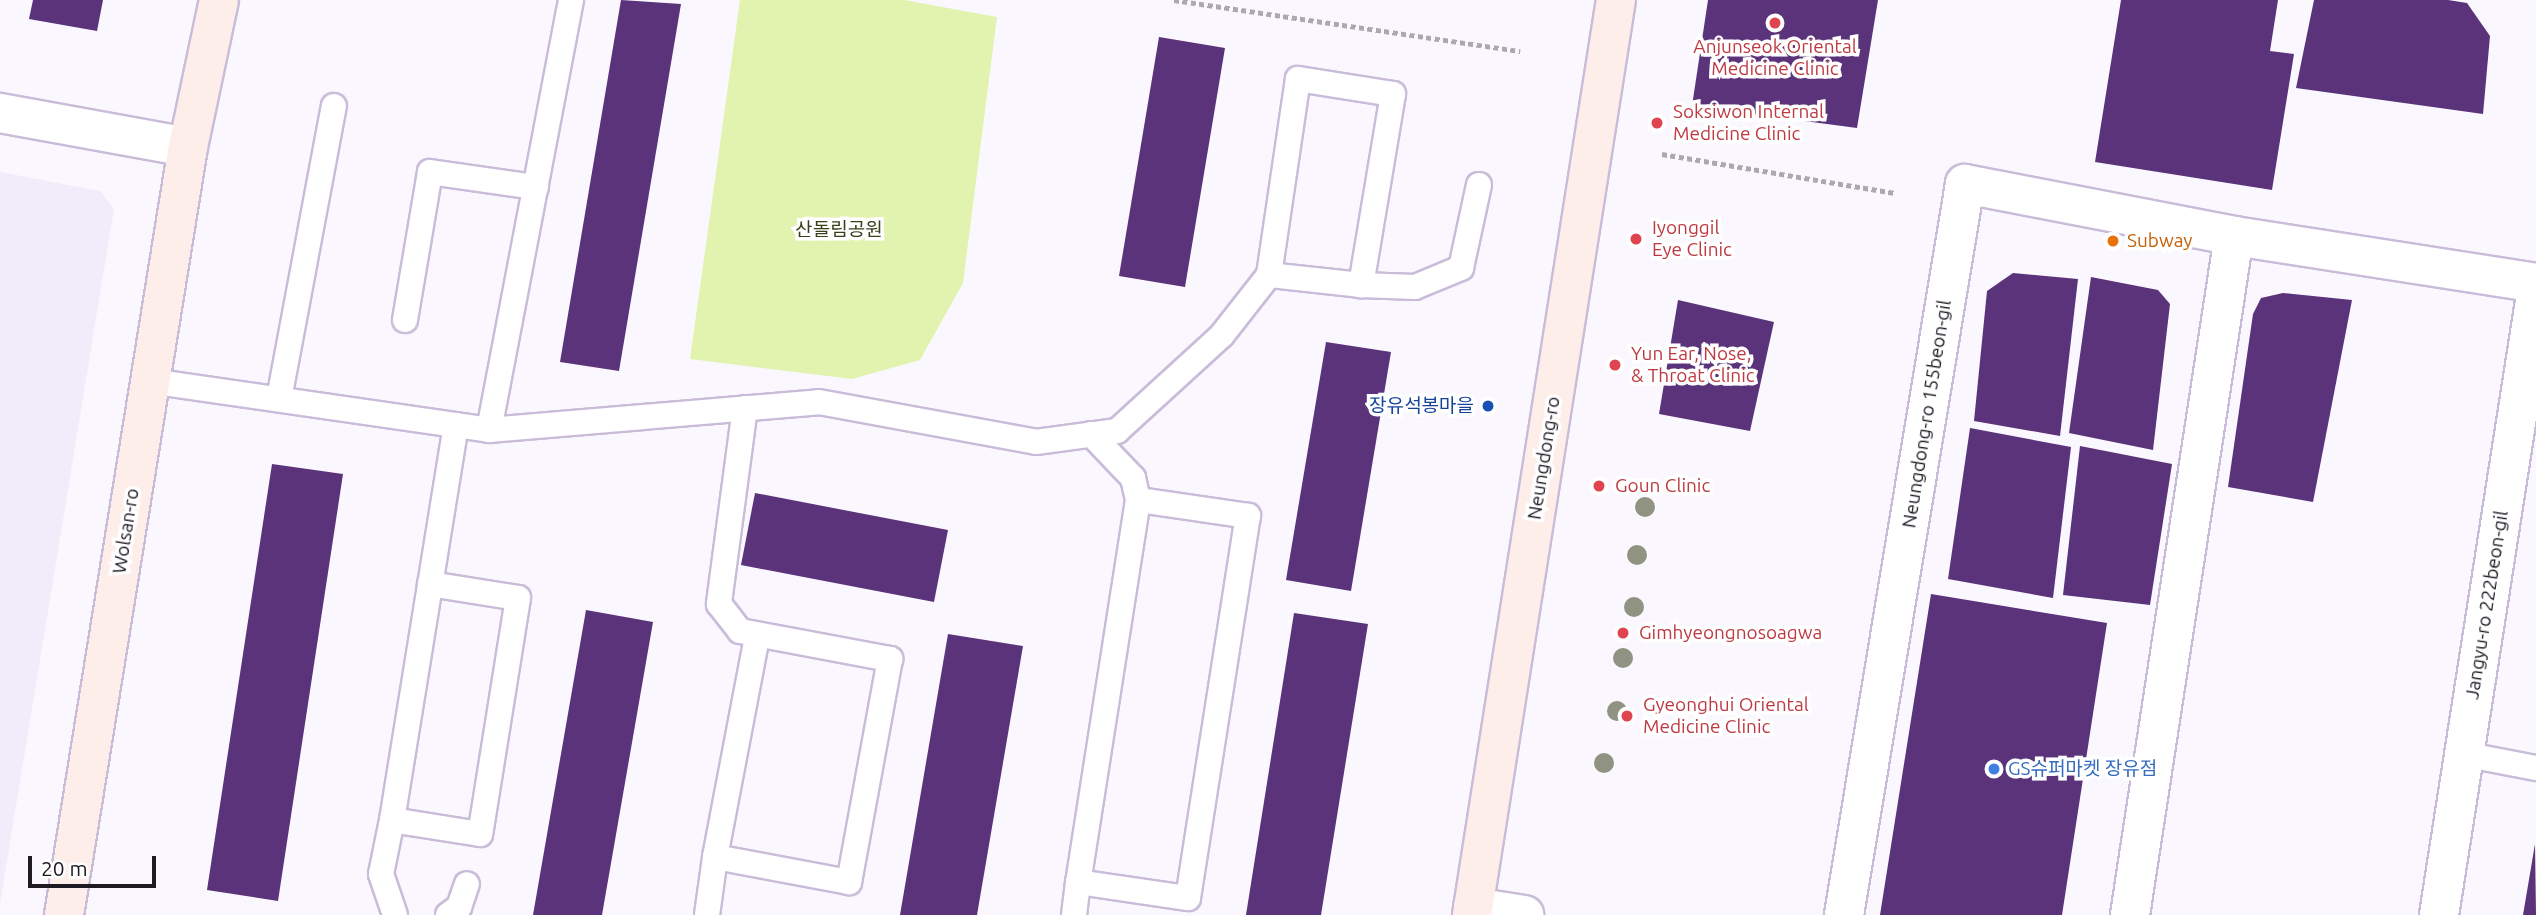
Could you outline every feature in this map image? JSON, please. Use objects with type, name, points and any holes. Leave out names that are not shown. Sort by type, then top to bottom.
[{"type":"street","name":"Wolsan-ro","points":[[64,915],[188,146],[219,0]]},
{"type":"street","name":"Neungdong-ro","points":[[1473,911],[1616,0]]},
{"type":"street","points":[[0,113],[188,146]]},
{"type":"street","name":"Neungdong-ro 155beon-gil","points":[[1843,915],[1965,184],[2234,236],[2536,283]]},
{"type":"street","points":[[2130,915],[2234,236]]},
{"type":"street","name":"Jangyu-ro 222beon-gil","points":[[2439,915],[2536,295]]},
{"type":"street","points":[[1473,911],[1524,915]]},
{"type":"lane","points":[[489,430],[571,0]]},
{"type":"lane","points":[[150,381],[489,430],[820,402],[1036,442],[1117,430],[1222,335],[1269,275],[1298,79],[1393,94],[1361,285]]},
{"type":"lane","points":[[279,399],[334,106]]},
{"type":"lane","points":[[405,320],[430,172],[536,187]]},
{"type":"lane","points":[[1269,275],[1361,285],[1415,287],[1461,268],[1479,185]]},
{"type":"lane","points":[[715,857],[849,882],[890,659],[740,631],[719,604],[745,408]]},
{"type":"lane","points":[[396,915],[381,874],[456,425]]},
{"type":"lane","points":[[1074,915],[1138,500],[1133,478],[1091,434]]},
{"type":"lane","points":[[1078,882],[1188,898],[1233,612],[1248,516],[1138,500]]},
{"type":"lane","points":[[392,820],[480,834],[518,598],[430,584]]},
{"type":"lane","points":[[707,915],[715,857],[757,635]]},
{"type":"lane","points":[[2463,754],[2536,768]]},
{"type":"lane","points":[[448,915],[459,907],[467,884]]},
{"type":"path","points":[[1174,0],[1520,51]]},
{"type":"path","points":[[1662,154],[1895,193]]},
{"type":"shaded area","points":[[0,172],[100,191],[114,209],[0,904]]},
{"type":"green space","name":"산돌림공원","points":[[740,0],[904,0],[997,17],[963,283],[920,360],[852,379],[690,359]]},
{"type":"building","points":[[33,0],[103,0],[97,31],[29,19]]},
{"type":"building","points":[[621,0],[681,4],[619,371],[560,362]]},
{"type":"building","points":[[1708,0],[1878,0],[1857,128],[1692,106]]},
{"type":"building","points":[[2121,0],[2278,0],[2270,51],[2294,54],[2272,190],[2095,162]]},
{"type":"building","points":[[2314,0],[2448,0],[2467,3],[2490,36],[2483,114],[2296,88]]},
{"type":"building","points":[[1159,37],[1225,48],[1185,287],[1119,276]]},
{"type":"building","points":[[2013,273],[2078,279],[2060,436],[1974,421],[1987,291]]},
{"type":"building","points":[[2091,277],[2158,290],[2170,304],[2153,450],[2069,433]]},
{"type":"building","points":[[2283,293],[2352,300],[2313,502],[2228,487],[2253,314],[2261,298]]},
{"type":"building","points":[[1678,300],[1774,322],[1750,431],[1659,414]]},
{"type":"building","points":[[1326,342],[1391,352],[1351,591],[1286,580]]},
{"type":"building","points":[[1970,428],[2071,447],[2053,598],[1948,579]]},
{"type":"building","points":[[2080,446],[2172,464],[2150,605],[2063,595]]},
{"type":"building","points":[[272,464],[343,474],[278,901],[207,890]]},
{"type":"building","points":[[755,493],[948,530],[934,602],[741,565]]},
{"type":"building","name":"GS슈퍼마켓 장유점","points":[[1931,594],[2107,623],[2062,915],[1880,915]]},
{"type":"building","points":[[586,610],[653,622],[602,915],[533,915]]},
{"type":"building","points":[[1294,613],[1368,624],[1321,915],[1246,915]]},
{"type":"building","points":[[948,634],[1023,646],[977,915],[900,915]]},
{"type":"building","points":[[2535,844],[2536,915],[2523,915]]},
{"type":"place","name":"Anjunseok Oriental Medicine Clinic","points":[[1775,23]]},
{"type":"place","name":"Soksiwon Internal Medicine Clinic","points":[[1657,123]]},
{"type":"place","name":"Iyonggil Eye Clinic","points":[[1636,239]]},
{"type":"place","name":"Subway","points":[[2113,241]]},
{"type":"place","name":"Yun Ear, Nose, & Throat Clinic","points":[[1615,365]]},
{"type":"place","name":"장유석봉마을","points":[[1488,406]]},
{"type":"place","name":"Goun Clinic","points":[[1599,486]]},
{"type":"place","name":"Gimhyeongnosoagwa","points":[[1623,633]]},
{"type":"place","name":"Gyeonghui Oriental Medicine Clinic","points":[[1627,716]]},
{"type":"place","name":"GS슈퍼마켓 장유점","points":[[1994,769]]}]
